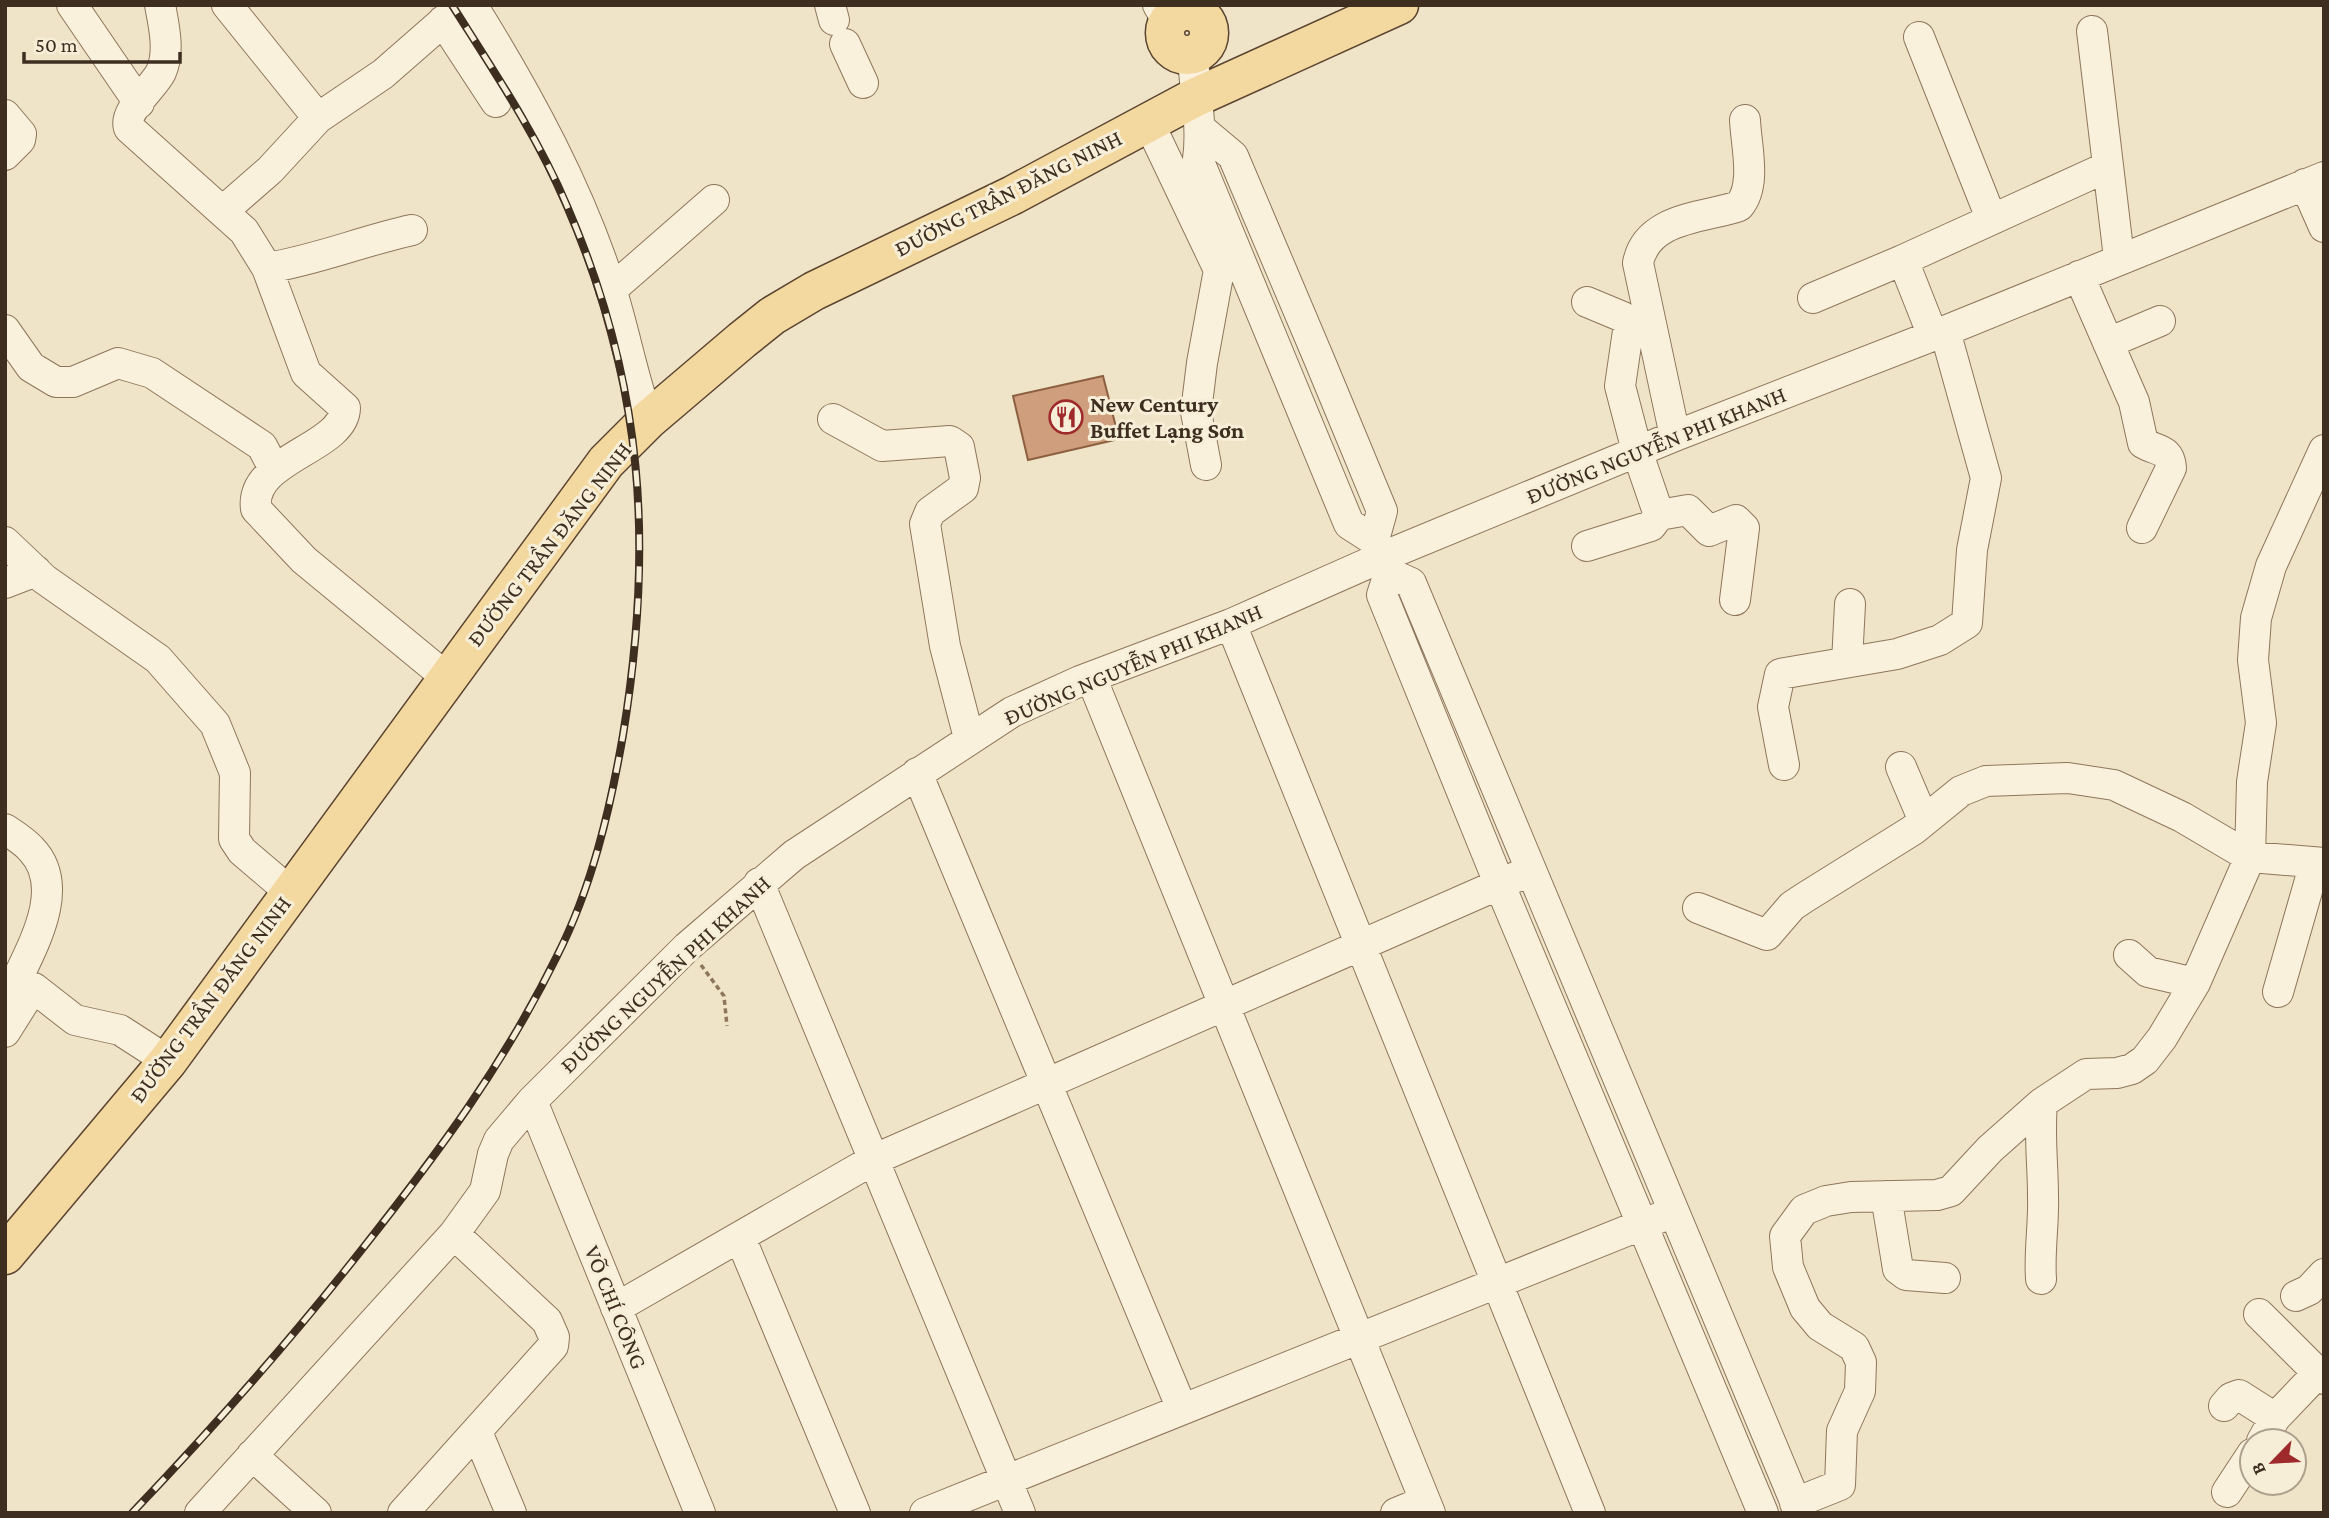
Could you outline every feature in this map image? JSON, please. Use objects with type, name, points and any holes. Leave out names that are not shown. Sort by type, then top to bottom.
[{"type":"main road","name":"ĐƯỜNG TRẦN ĐĂNG NINH","points":[[5,1255],[168,1061],[446,677],[606,463],[648,420],[772,316],[814,291],[1013,195],[1148,121],[1198,114],[1399,5]]},
{"type":"main road","points":[[1181,10],[1200,15],[1209,29],[1206,45],[1193,54]]},
{"type":"street","points":[[72,5],[139,103]]},
{"type":"street","points":[[160,5],[164,63],[128,118],[133,133],[244,231],[267,268],[306,373],[341,402],[345,411],[337,426],[316,444],[274,469],[256,498],[259,512],[304,560],[446,677]]},
{"type":"street","points":[[227,5],[318,118]]},
{"type":"street","points":[[472,5],[546,133],[611,290],[648,420]]},
{"type":"street","points":[[223,211],[270,170],[318,118],[365,88],[452,13],[495,102]]},
{"type":"street","points":[[836,23],[863,83]]},
{"type":"street","points":[[2092,32],[2119,258]]},
{"type":"street","points":[[1919,37],[1991,218]]},
{"type":"street","points":[[1193,54],[1198,114],[1198,159],[1227,259],[1196,412],[1206,465]]},
{"type":"street","points":[[1198,114],[1233,156],[1382,511],[1382,595],[1499,883],[1763,1513]]},
{"type":"street","points":[[5,115],[21,134],[20,140],[5,155]]},
{"type":"street","points":[[1675,436],[1638,262],[1645,243],[1667,226],[1739,206],[1744,200],[1749,189],[1745,120]]},
{"type":"street","points":[[1148,121],[1227,259],[1349,524],[1411,583],[1798,1508],[1840,1485],[1842,1431],[1860,1391],[1861,1367],[1854,1347],[1820,1326],[1805,1308],[1788,1267],[1785,1236],[1795,1219],[1815,1205],[1851,1197],[1951,1191],[1990,1149],[2042,1103],[2086,1074],[2117,1073],[2133,1069],[2146,1060],[2195,983],[2250,857],[2252,782],[2261,723],[2253,660],[2256,618],[2272,566],[2324,450]]},
{"type":"street","points":[[1813,298],[2107,167]]},
{"type":"street","points":[[2315,180],[2324,228]]},
{"type":"street","name":"ĐƯỜNG NGUYỄN PHI KHANH","points":[[200,1513],[454,1234],[485,1191],[495,1146],[531,1101],[687,947],[759,883],[830,829],[969,738],[1036,699],[1231,624],[1382,557],[1675,436],[1939,334],[2119,258],[2315,180]]},
{"type":"street","points":[[611,290],[714,200]]},
{"type":"street","points":[[267,268],[321,258],[374,238],[412,230]]},
{"type":"street","points":[[1784,765],[1774,717],[1777,678],[1785,672],[1923,646],[1954,633],[1968,618],[1972,550],[1986,478],[1939,334],[1903,260]]},
{"type":"street","points":[[2079,276],[2134,402],[2143,443],[2164,450],[2170,460],[2171,468],[2142,528]]},
{"type":"street","points":[[1587,302],[1623,317],[1629,324],[1620,386],[1637,452],[1659,515]]},
{"type":"street","points":[[2108,343],[2160,321]]},
{"type":"street","points":[[9,345],[41,375],[62,383],[74,382],[118,363],[152,373],[262,446],[274,469]]},
{"type":"street","points":[[833,419],[882,446],[950,441],[960,447],[965,478],[963,488],[930,512],[925,524],[945,646],[969,738]]},
{"type":"street","points":[[1587,546],[1651,526],[1659,515],[1688,510],[1709,531],[1736,520],[1742,523],[1744,528],[1735,600]]},
{"type":"street","points":[[5,542],[36,571],[158,659],[215,724],[235,773],[234,839],[242,851],[290,892]]},
{"type":"street","points":[[5,583],[36,571]]},
{"type":"street","points":[[1847,662],[1850,604]]},
{"type":"street","points":[[1231,624],[1590,1513]]},
{"type":"street","points":[[1091,677],[1428,1507],[1396,1513]]},
{"type":"street","points":[[1902,767],[1924,821]]},
{"type":"street","points":[[917,773],[1182,1409]]},
{"type":"street","points":[[1698,908],[1767,936],[1793,906],[1924,821],[1961,791],[1986,781],[2068,778],[2114,785],[2138,794],[2250,857],[2320,863],[2278,992]]},
{"type":"street","points":[[5,829],[39,859],[47,888],[36,936],[15,991],[5,1032]]},
{"type":"street","points":[[616,1308],[873,1160],[1499,883],[1532,871]]},
{"type":"street","points":[[759,883],[1020,1513]]},
{"type":"street","points":[[2129,954],[2148,972],[2195,983]]},
{"type":"street","points":[[15,991],[34,988],[75,1020],[120,1030],[168,1061]]},
{"type":"street","name":"VÕ CHÍ CÔNG","points":[[531,1101],[700,1513]]},
{"type":"street","points":[[2041,1279],[2038,1249],[2043,1196],[2039,1130],[2042,1103]]},
{"type":"street","points":[[1886,1196],[1898,1269],[1906,1275],[1945,1278]]},
{"type":"street","points":[[925,1513],[1674,1211]]},
{"type":"street","points":[[403,1513],[549,1353],[554,1337],[547,1321],[454,1234]]},
{"type":"street","points":[[740,1237],[855,1513]]},
{"type":"street","points":[[2296,1296],[2309,1290],[2324,1274]]},
{"type":"street","points":[[2259,1314],[2321,1376],[2271,1427]]},
{"type":"street","points":[[2224,1406],[2239,1395],[2266,1427]]},
{"type":"street","points":[[477,1432],[511,1513]]},
{"type":"street","points":[[252,1455],[316,1513]]},
{"type":"street","points":[[2227,1492],[2238,1475]]},
{"type":"path","points":[[687,947],[724,996],[727,1026]]},
{"type":"building","name":"New Century Buffet Lạng Sơn","points":[[1103,376],[1119,439],[1028,460],[1013,396]]},
{"type":"railway","points":[[132,1513],[308,1317],[391,1213],[492,1072],[536,996],[569,930],[590,876],[612,791],[633,665],[638,598],[636,466],[627,402],[613,337],[593,272],[567,206],[528,128],[452,5]]},
{"type":"place","name":"New Century Buffet Lạng Sơn","points":[[1066,417]]}]
